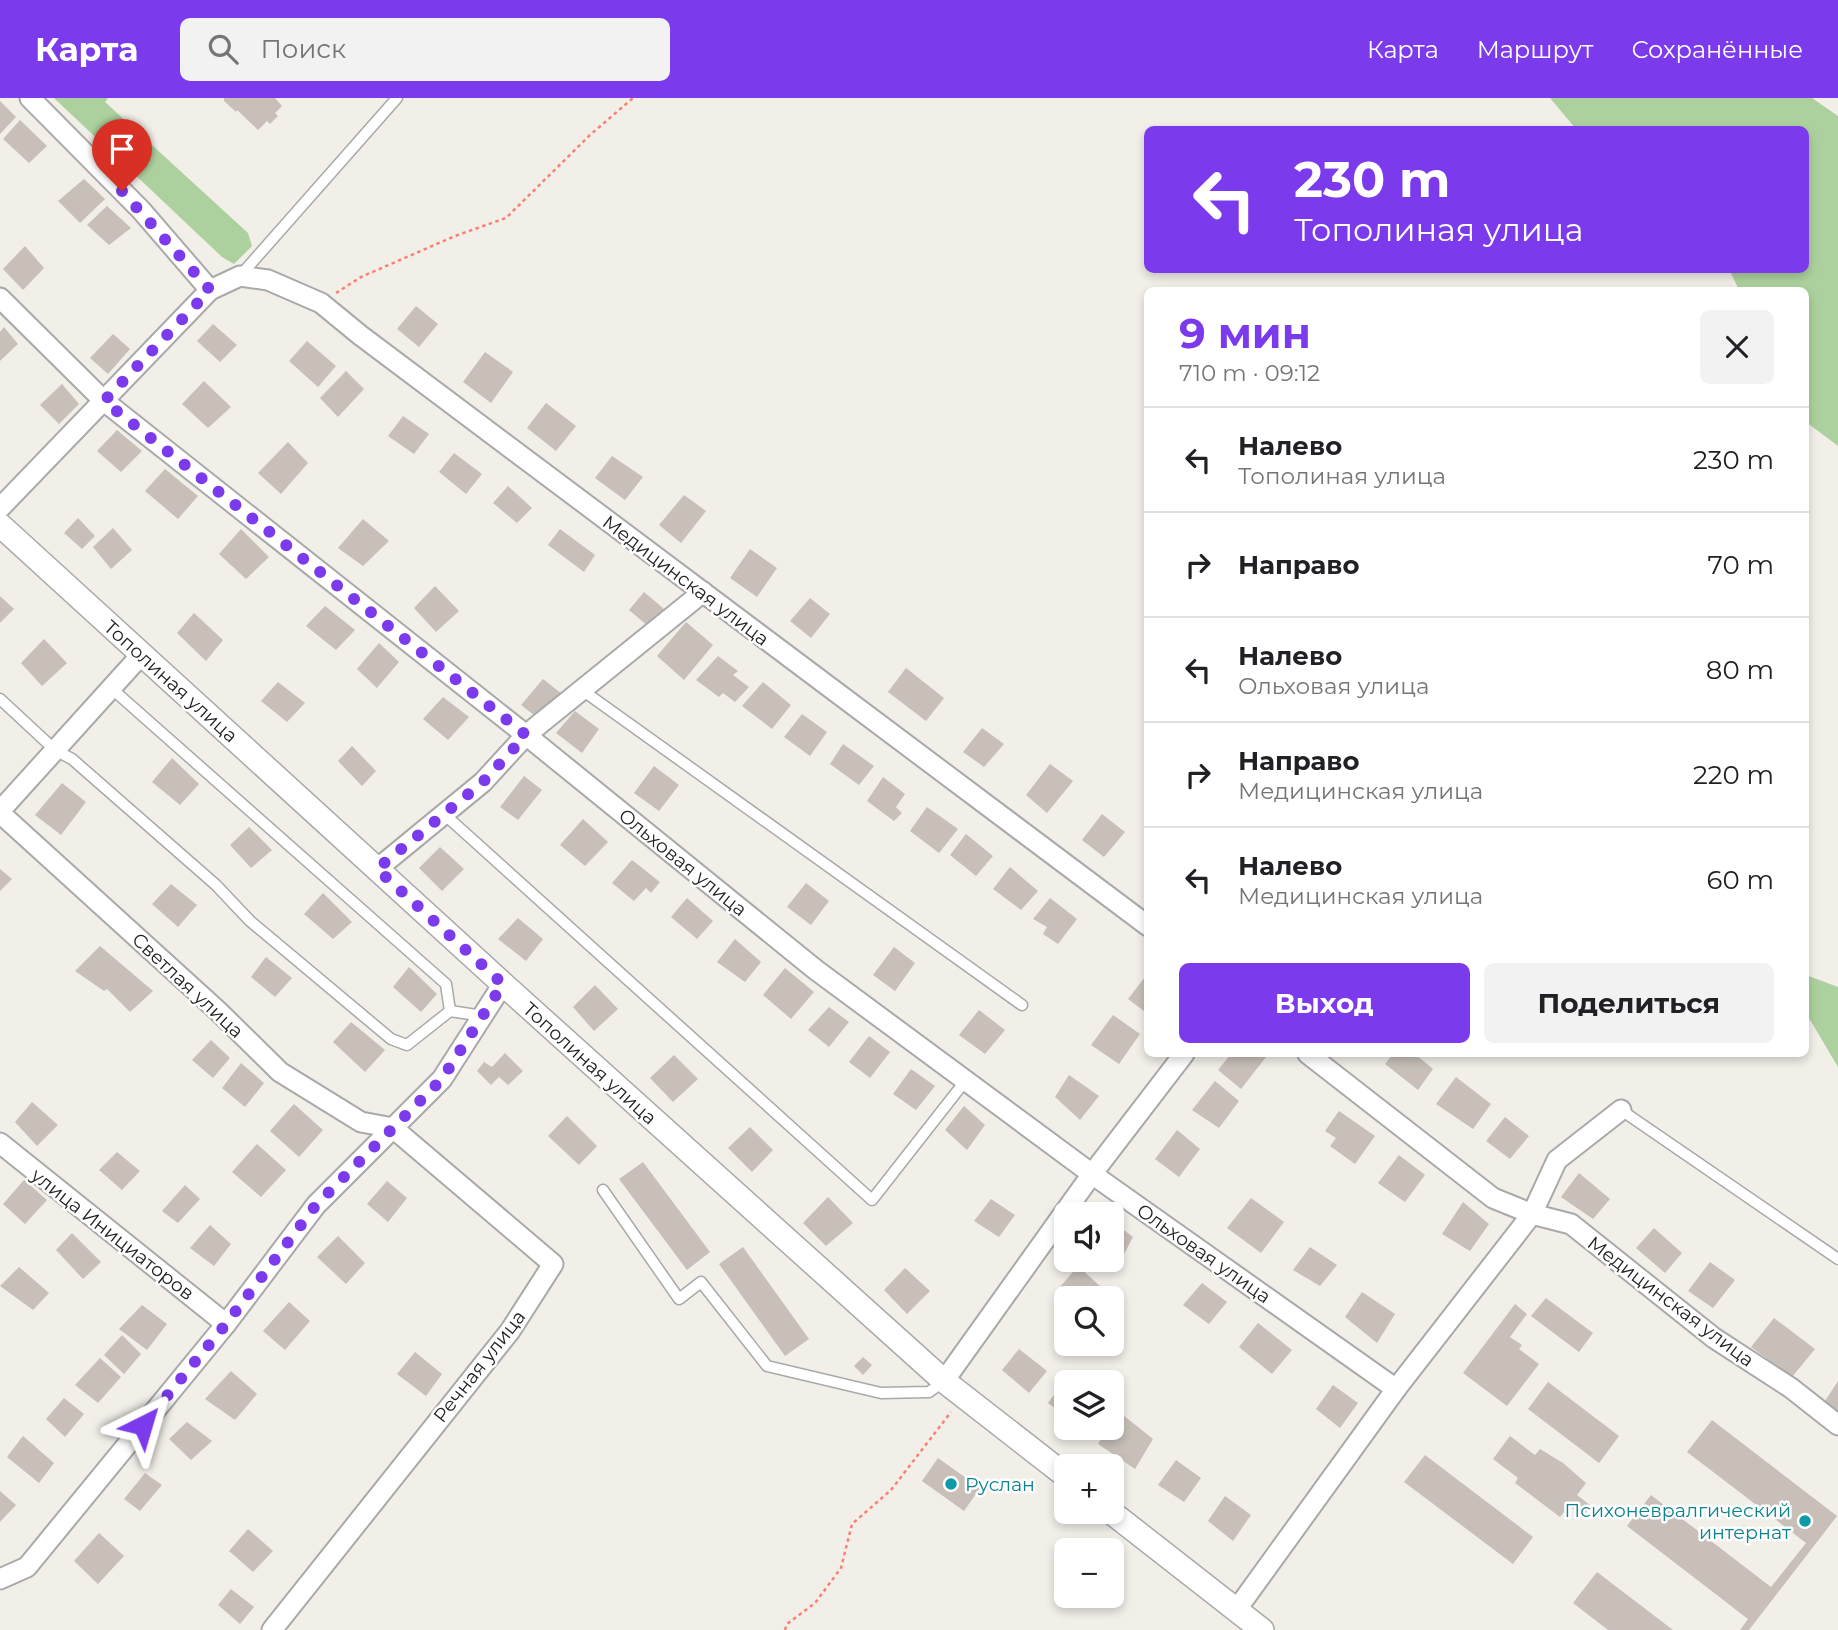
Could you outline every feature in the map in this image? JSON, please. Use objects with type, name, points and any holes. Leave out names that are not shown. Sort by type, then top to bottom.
[{"type":"street","points":[[30,98],[141,210],[210,290]]},
{"type":"street","points":[[0,508],[210,290],[240,276]]},
{"type":"street","name":"Медицинская улица","points":[[240,276],[268,280],[321,303],[1144,923]]},
{"type":"street","name":"Ольховая улица","points":[[0,298],[104,401],[526,735],[816,970],[1092,1174],[1396,1389]]},
{"type":"street","name":"Тополиная улица","points":[[0,525],[503,984],[944,1381],[1054,1467]]},
{"type":"street","points":[[377,869],[483,782],[526,735],[703,592]]},
{"type":"street","points":[[0,812],[142,654]]},
{"type":"street","name":"Светлая улица","points":[[0,812],[218,1011],[280,1072],[361,1122],[393,1128]]},
{"type":"street","points":[[0,1579],[27,1567],[226,1324],[316,1205],[442,1079],[503,984]]},
{"type":"street","points":[[944,1381],[1092,1174],[1182,1057]]},
{"type":"street","name":"Медицинская улица","points":[[1312,1057],[1493,1198],[1532,1214],[1571,1224],[1714,1338],[1791,1388],[1838,1425]]},
{"type":"street","points":[[1237,1609],[1396,1389],[1532,1214],[1556,1160],[1621,1110]]},
{"type":"street","name":"Речная улица","points":[[272,1630],[510,1331],[553,1264],[393,1128]]},
{"type":"street","name":"улица Инициаторов","points":[[3,1153],[226,1324]]},
{"type":"street","points":[[1124,1522],[1262,1630]]},
{"type":"lane","points":[[240,276],[397,98]]},
{"type":"lane","points":[[111,688],[446,984],[450,1011]]},
{"type":"lane","points":[[582,690],[1022,1006]]},
{"type":"lane","points":[[0,699],[55,750],[72,759],[216,884],[250,921],[391,1039],[407,1045],[450,1011],[483,1016]]},
{"type":"lane","points":[[444,814],[872,1200],[966,1080]]},
{"type":"lane","points":[[1621,1110],[1838,1259]]},
{"type":"lane","points":[[603,1190],[679,1299],[702,1282],[767,1366],[881,1393],[929,1392],[944,1381]]},
{"type":"path","points":[[321,303],[361,277],[455,236],[506,218],[590,135],[633,98]]},
{"type":"path","points":[[785,1630],[787,1624],[815,1603],[841,1569],[852,1524],[891,1490],[953,1409]]},
{"type":"green space","points":[[54,98],[108,98],[105,102],[248,233],[252,246],[234,264],[222,257]]},
{"type":"green space","points":[[1550,98],[1812,98],[1838,116],[1838,446],[1809,424],[1809,287],[1738,287],[1731,273],[1809,273],[1809,126],[1573,126]]},
{"type":"green space","points":[[1809,976],[1838,987],[1838,1067],[1809,1018]]},
{"type":"building","points":[[224,98],[275,98],[282,106],[275,113],[278,116],[270,124],[267,121],[258,130],[224,101]]},
{"type":"building","points":[[0,101],[16,117],[0,134]]},
{"type":"building","points":[[20,120],[47,146],[29,163],[3,139]]},
{"type":"building","points":[[84,179],[105,199],[80,223],[58,201]]},
{"type":"building","points":[[107,206],[131,228],[109,245],[87,225]]},
{"type":"building","points":[[25,246],[44,268],[23,290],[3,269]]},
{"type":"building","points":[[416,306],[438,324],[419,347],[397,329]]},
{"type":"building","points":[[213,324],[237,345],[220,362],[197,341]]},
{"type":"building","points":[[4,327],[18,344],[0,361],[0,332]]},
{"type":"building","points":[[113,334],[130,349],[108,374],[90,358]]},
{"type":"building","points":[[307,341],[336,366],[318,387],[289,361]]},
{"type":"building","points":[[485,352],[513,372],[491,403],[463,382]]},
{"type":"building","points":[[346,371],[364,389],[338,417],[320,398]]},
{"type":"building","points":[[204,381],[231,407],[208,428],[182,404]]},
{"type":"building","points":[[62,384],[79,404],[59,424],[40,405]]},
{"type":"building","points":[[546,403],[576,426],[556,451],[527,428]]},
{"type":"building","points":[[403,416],[429,434],[414,454],[388,436]]},
{"type":"building","points":[[117,430],[142,451],[121,472],[97,451]]},
{"type":"building","points":[[288,442],[308,463],[281,494],[258,473]]},
{"type":"building","points":[[454,453],[482,474],[466,494],[439,472]]},
{"type":"building","points":[[612,456],[643,477],[625,500],[595,478]]},
{"type":"building","points":[[165,469],[198,496],[178,519],[145,491]]},
{"type":"building","points":[[508,486],[532,508],[517,523],[493,503]]},
{"type":"building","points":[[684,495],[706,511],[681,543],[659,525]]},
{"type":"building","points":[[78,518],[95,536],[82,549],[64,533]]},
{"type":"building","points":[[363,519],[389,541],[363,566],[338,548]]},
{"type":"building","points":[[113,528],[132,550],[111,569],[93,547]]},
{"type":"building","points":[[241,529],[269,557],[246,579],[219,554]]},
{"type":"building","points":[[560,529],[595,555],[584,572],[548,545]]},
{"type":"building","points":[[750,549],[777,568],[757,597],[730,578]]},
{"type":"building","points":[[435,586],[459,611],[436,632],[414,608]]},
{"type":"building","points":[[644,592],[664,609],[649,627],[629,610]]},
{"type":"building","points":[[0,596],[14,609],[0,623]]},
{"type":"building","points":[[810,598],[830,614],[811,638],[790,621]]},
{"type":"building","points":[[325,606],[355,630],[336,650],[306,626]]},
{"type":"building","points":[[194,613],[223,640],[206,661],[177,633]]},
{"type":"building","points":[[686,622],[713,645],[684,680],[657,656]]},
{"type":"building","points":[[44,639],[67,663],[42,686],[21,663]]},
{"type":"building","points":[[379,643],[399,662],[377,688],[357,669]]},
{"type":"building","points":[[718,656],[738,671],[733,675],[749,687],[735,702],[723,693],[719,697],[696,680]]},
{"type":"building","points":[[906,668],[944,698],[926,721],[888,692]]},
{"type":"building","points":[[543,679],[562,694],[539,719],[521,705]]},
{"type":"building","points":[[278,682],[305,703],[287,722],[261,701]]},
{"type":"building","points":[[763,682],[791,705],[772,729],[742,706]]},
{"type":"building","points":[[443,697],[469,717],[448,740],[423,719]]},
{"type":"building","points":[[575,711],[599,729],[582,753],[556,733]]},
{"type":"building","points":[[802,714],[827,732],[810,756],[784,737]]},
{"type":"building","points":[[982,728],[1004,744],[984,767],[963,752]]},
{"type":"building","points":[[843,744],[874,766],[859,785],[830,764]]},
{"type":"building","points":[[352,746],[376,771],[362,786],[338,761]]},
{"type":"building","points":[[172,758],[199,784],[180,805],[152,782]]},
{"type":"building","points":[[1050,764],[1073,781],[1047,813],[1026,795]]},
{"type":"building","points":[[654,766],[679,785],[659,811],[634,793]]},
{"type":"building","points":[[524,776],[542,790],[518,820],[500,807]]},
{"type":"building","points":[[883,777],[905,794],[896,807],[902,813],[894,821],[867,801]]},
{"type":"building","points":[[62,783],[86,802],[61,835],[35,815]]},
{"type":"building","points":[[927,807],[958,829],[939,853],[910,831]]},
{"type":"building","points":[[1102,814],[1125,832],[1104,857],[1082,840]]},
{"type":"building","points":[[583,819],[608,842],[585,866],[560,845]]},
{"type":"building","points":[[249,827],[272,850],[251,868],[230,845]]},
{"type":"building","points":[[966,834],[993,856],[976,876],[950,855]]},
{"type":"building","points":[[440,847],[464,869],[442,891],[419,868]]},
{"type":"building","points":[[632,860],[660,882],[651,893],[646,888],[634,901],[612,883]]},
{"type":"building","points":[[1010,867],[1038,891],[1021,910],[993,889]]},
{"type":"building","points":[[0,869],[12,879],[0,891]]},
{"type":"building","points":[[806,883],[829,901],[811,925],[787,907]]},
{"type":"building","points":[[171,884],[197,905],[178,927],[152,904]]},
{"type":"building","points":[[323,893],[352,922],[333,939],[304,914]]},
{"type":"building","points":[[687,898],[713,921],[697,939],[671,917]]},
{"type":"building","points":[[1050,898],[1077,919],[1058,944],[1043,934],[1047,927],[1033,919]]},
{"type":"building","points":[[518,918],[543,939],[526,961],[498,939]]},
{"type":"building","points":[[735,939],[761,962],[745,982],[717,962]]},
{"type":"building","points":[[100,946],[153,991],[130,1012],[107,989],[104,991],[75,971]]},
{"type":"building","points":[[894,947],[915,963],[895,991],[873,975]]},
{"type":"building","points":[[266,957],[292,978],[275,997],[251,977]]},
{"type":"building","points":[[409,967],[437,994],[421,1012],[393,987]]},
{"type":"building","points":[[785,968],[814,992],[791,1019],[763,995]]},
{"type":"building","points":[[1144,978],[1144,1011],[1128,999]]},
{"type":"building","points":[[595,985],[618,1009],[594,1031],[573,1007]]},
{"type":"building","points":[[829,1007],[849,1022],[829,1047],[808,1030]]},
{"type":"building","points":[[979,1010],[1005,1030],[985,1054],[959,1035]]},
{"type":"building","points":[[1113,1015],[1140,1034],[1119,1064],[1091,1045]]},
{"type":"building","points":[[351,1022],[385,1050],[365,1072],[333,1042]]},
{"type":"building","points":[[869,1036],[890,1052],[870,1078],[849,1062]]},
{"type":"building","points":[[211,1040],[230,1058],[213,1078],[192,1060]]},
{"type":"building","points":[[505,1053],[523,1071],[508,1085],[499,1077],[491,1085],[477,1071],[484,1062],[492,1067]]},
{"type":"building","points":[[674,1055],[698,1079],[673,1102],[650,1078]]},
{"type":"building","points":[[1229,1057],[1266,1057],[1241,1089],[1218,1070]]},
{"type":"building","points":[[1391,1057],[1419,1057],[1433,1069],[1418,1090],[1385,1064]]},
{"type":"building","points":[[241,1063],[264,1083],[245,1107],[222,1088]]},
{"type":"building","points":[[911,1069],[935,1086],[916,1110],[893,1094]]},
{"type":"building","points":[[1069,1075],[1099,1096],[1080,1120],[1055,1097]]},
{"type":"building","points":[[1456,1077],[1491,1104],[1473,1129],[1436,1104]]},
{"type":"building","points":[[1215,1081],[1239,1101],[1219,1128],[1192,1110]]},
{"type":"building","points":[[32,1102],[58,1125],[37,1146],[15,1122]]},
{"type":"building","points":[[294,1104],[323,1130],[299,1157],[270,1131]]},
{"type":"building","points":[[964,1106],[985,1125],[967,1150],[945,1130]]},
{"type":"building","points":[[1339,1111],[1375,1136],[1355,1164],[1330,1146],[1336,1138],[1325,1131]]},
{"type":"building","points":[[567,1116],[597,1146],[579,1165],[548,1136]]},
{"type":"building","points":[[1505,1117],[1529,1136],[1510,1159],[1486,1141]]},
{"type":"building","points":[[750,1127],[773,1150],[752,1172],[728,1148]]},
{"type":"building","points":[[1177,1130],[1200,1149],[1179,1177],[1155,1159]]},
{"type":"building","points":[[257,1144],[286,1170],[261,1197],[232,1172]]},
{"type":"building","points":[[117,1152],[140,1171],[122,1190],[99,1170]]},
{"type":"building","points":[[1399,1155],[1425,1175],[1405,1202],[1378,1183]]},
{"type":"building","points":[[643,1162],[710,1252],[687,1270],[619,1179]]},
{"type":"building","points":[[1579,1173],[1610,1199],[1593,1219],[1561,1197]]},
{"type":"building","points":[[24,1180],[47,1200],[25,1224],[3,1204]]},
{"type":"building","points":[[387,1181],[407,1198],[388,1222],[367,1204]]},
{"type":"building","points":[[185,1185],[200,1199],[178,1223],[162,1211]]},
{"type":"building","points":[[828,1197],[853,1223],[826,1246],[803,1223]]},
{"type":"building","points":[[1251,1198],[1284,1222],[1261,1253],[1227,1228]]},
{"type":"building","points":[[991,1199],[1015,1215],[999,1237],[974,1221]]},
{"type":"building","points":[[1463,1202],[1489,1224],[1470,1251],[1442,1234]]},
{"type":"building","points":[[210,1225],[231,1244],[214,1266],[190,1248]]},
{"type":"building","points":[[1654,1228],[1682,1253],[1665,1273],[1636,1248]]},
{"type":"building","points":[[1124,1230],[1133,1237],[1124,1254]]},
{"type":"building","points":[[72,1233],[101,1262],[83,1279],[56,1250]]},
{"type":"building","points":[[338,1236],[365,1263],[346,1284],[317,1257]]},
{"type":"building","points":[[743,1247],[809,1339],[785,1356],[719,1264]]},
{"type":"building","points":[[1310,1247],[1337,1265],[1320,1286],[1293,1270]]},
{"type":"building","points":[[1710,1262],[1735,1280],[1713,1308],[1688,1291]]},
{"type":"building","points":[[19,1267],[49,1293],[33,1310],[0,1286]]},
{"type":"building","points":[[905,1268],[930,1291],[907,1314],[884,1290]]},
{"type":"building","points":[[1073,1272],[1085,1272],[1100,1286],[1061,1286]]},
{"type":"building","points":[[1202,1283],[1227,1302],[1209,1324],[1183,1305]]},
{"type":"building","points":[[1362,1292],[1395,1314],[1377,1343],[1345,1317]]},
{"type":"building","points":[[1546,1298],[1593,1333],[1579,1352],[1531,1316]]},
{"type":"building","points":[[289,1302],[310,1321],[285,1350],[263,1331]]},
{"type":"building","points":[[1515,1304],[1527,1314],[1510,1337],[1522,1345],[1519,1349],[1539,1364],[1507,1406],[1463,1373]]},
{"type":"building","points":[[142,1305],[167,1324],[147,1350],[119,1329]]},
{"type":"building","points":[[1774,1318],[1815,1349],[1792,1377],[1751,1347]]},
{"type":"building","points":[[1258,1323],[1292,1350],[1272,1374],[1239,1347]]},
{"type":"building","points":[[122,1335],[141,1354],[124,1374],[104,1355]]},
{"type":"building","points":[[1019,1349],[1047,1371],[1029,1393],[1002,1370]]},
{"type":"building","points":[[415,1352],[442,1374],[426,1396],[397,1374]]},
{"type":"building","points":[[863,1357],[872,1365],[863,1375],[854,1366]]},
{"type":"building","points":[[100,1358],[121,1377],[98,1403],[75,1385]]},
{"type":"building","points":[[231,1371],[257,1394],[235,1420],[205,1399]]},
{"type":"building","points":[[1838,1381],[1838,1411],[1825,1401]]},
{"type":"building","points":[[1548,1382],[1619,1436],[1599,1463],[1528,1409]]},
{"type":"building","points":[[1333,1385],[1358,1403],[1340,1428],[1316,1409]]},
{"type":"building","points":[[1054,1395],[1054,1407],[1048,1403]]},
{"type":"building","points":[[64,1398],[84,1414],[65,1437],[46,1419]]},
{"type":"building","points":[[1124,1416],[1153,1439],[1135,1469],[1124,1462],[1124,1454],[1113,1454],[1098,1444],[1100,1440],[1124,1440]]},
{"type":"building","name":"Психоневралгический интернат","points":[[1712,1420],[1837,1516],[1749,1630],[1740,1630],[1748,1619],[1627,1526],[1651,1495],[1771,1587],[1806,1543],[1687,1452]]},
{"type":"building","points":[[187,1422],[212,1441],[191,1460],[169,1439]]},
{"type":"building","points":[[23,1436],[54,1463],[39,1483],[7,1457]]},
{"type":"building","points":[[1510,1436],[1535,1455],[1540,1449],[1563,1463],[1586,1483],[1577,1495],[1591,1506],[1583,1516],[1569,1506],[1560,1517],[1515,1483],[1518,1478],[1493,1459]]},
{"type":"building","points":[[1425,1455],[1533,1537],[1513,1564],[1404,1482]]},
{"type":"building","name":"Руслан","points":[[938,1458],[980,1488],[964,1511],[922,1481]]},
{"type":"building","points":[[1176,1460],[1201,1478],[1184,1502],[1158,1485]]},
{"type":"building","points":[[145,1473],[162,1485],[140,1511],[124,1499]]},
{"type":"building","points":[[0,1491],[16,1505],[0,1522]]},
{"type":"building","points":[[1225,1496],[1251,1515],[1233,1541],[1208,1521]]},
{"type":"building","points":[[248,1529],[273,1551],[253,1572],[229,1551]]},
{"type":"building","points":[[99,1533],[124,1556],[98,1584],[74,1561]]},
{"type":"building","name":"Психоневралгический интернат","points":[[1597,1572],[1673,1630],[1608,1630],[1573,1603]]},
{"type":"building","points":[[231,1589],[254,1607],[240,1624],[218,1605]]},
{"type":"place","name":"Руслан","points":[[951,1484]]},
{"type":"place","name":"Психоневралгический интернат","points":[[1805,1521]]},
{"type":"route","points":[[122,191],[210,290],[104,401],[526,735],[483,782],[377,869],[503,984],[442,1079],[316,1205],[226,1324],[143,1425]]}]
